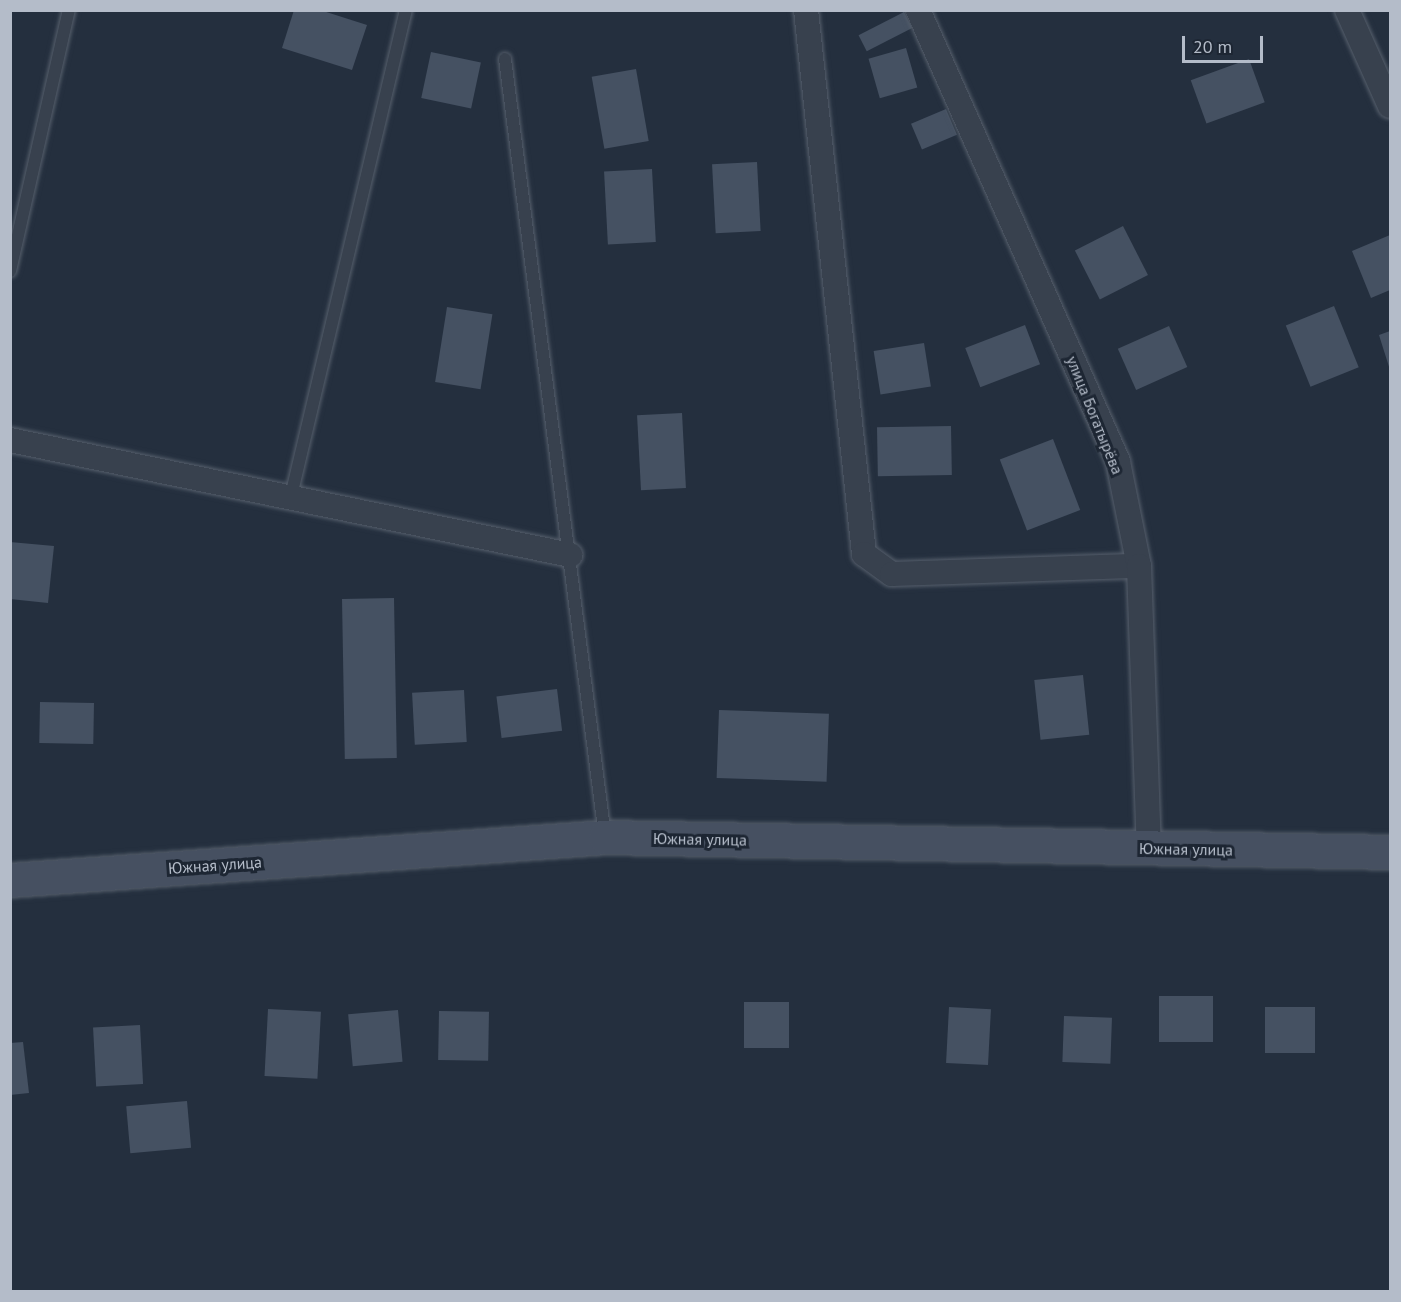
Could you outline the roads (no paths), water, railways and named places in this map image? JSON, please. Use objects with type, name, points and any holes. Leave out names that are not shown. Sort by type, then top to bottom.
[{"type":"street","points":[[806,10],[864,554],[892,574],[1139,566]]},
{"type":"street","name":"улица Богатырёва","points":[[918,10],[1118,462],[1139,566],[1149,849]]},
{"type":"street","points":[[1347,10],[1390,106]]},
{"type":"street","points":[[10,440],[570,555]]},
{"type":"street","name":"Южная улица","points":[[10,880],[605,837],[1390,852]]},
{"type":"lane","points":[[10,271],[69,10]]},
{"type":"lane","points":[[291,496],[406,10]]},
{"type":"lane","points":[[505,59],[605,837]]}]
